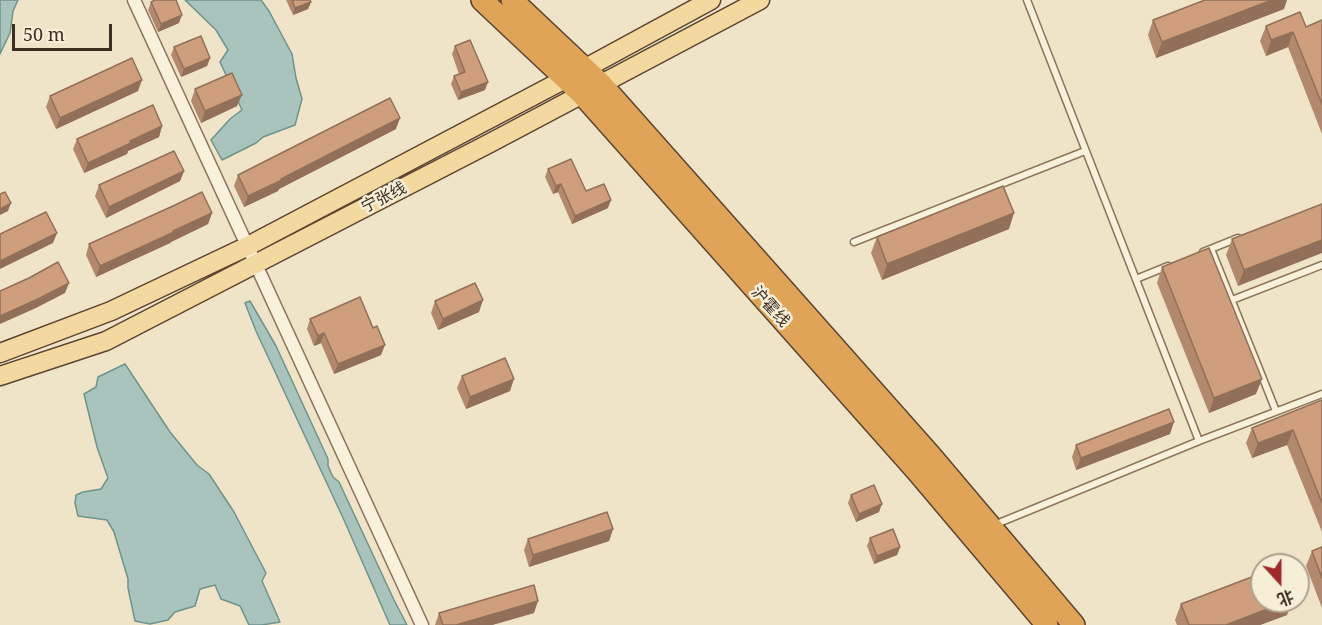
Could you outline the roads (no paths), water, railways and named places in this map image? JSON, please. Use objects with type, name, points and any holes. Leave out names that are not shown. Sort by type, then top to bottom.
[{"type":"highway","name":"沪霍线","points":[[482,0],[582,94],[908,462],[1047,625]]},
{"type":"highway","name":"沪霍线","points":[[512,0],[601,84],[931,456],[1074,625]]},
{"type":"highway","points":[[975,540],[991,526]]},
{"type":"main road","name":"宁张线","points":[[0,353],[111,311],[248,246],[711,0]]},
{"type":"main road","name":"宁张线","points":[[0,376],[106,341],[760,0]]},
{"type":"street","points":[[134,0],[422,625]]},
{"type":"lane","points":[[1027,0],[1199,441]]},
{"type":"lane","points":[[854,242],[1085,151]]},
{"type":"lane","points":[[1200,254],[1244,236]]},
{"type":"lane","points":[[1211,249],[1276,411]]},
{"type":"lane","points":[[1136,279],[1179,262]]},
{"type":"lane","points":[[1232,300],[1322,265]]},
{"type":"lane","points":[[991,526],[1199,441],[1322,394]]},
{"type":"water","points":[[0,0],[18,0],[13,11],[10,33],[0,54]]},
{"type":"water","points":[[185,0],[261,0],[292,54],[302,99],[295,125],[263,137],[256,143],[222,160],[211,140],[230,119],[242,110],[220,62],[228,50],[216,30]]},
{"type":"water","points":[[250,301],[276,346],[328,459],[328,466],[333,477],[339,482],[407,625],[390,625],[256,331],[245,303]]},
{"type":"water","points":[[125,364],[170,432],[197,465],[209,474],[234,512],[266,573],[262,581],[280,622],[249,625],[240,606],[221,599],[215,585],[200,589],[195,606],[175,612],[168,620],[150,624],[135,621],[128,579],[114,532],[107,520],[78,516],[75,503],[76,495],[101,489],[108,478],[97,447],[84,394],[96,387],[98,377]]}]
